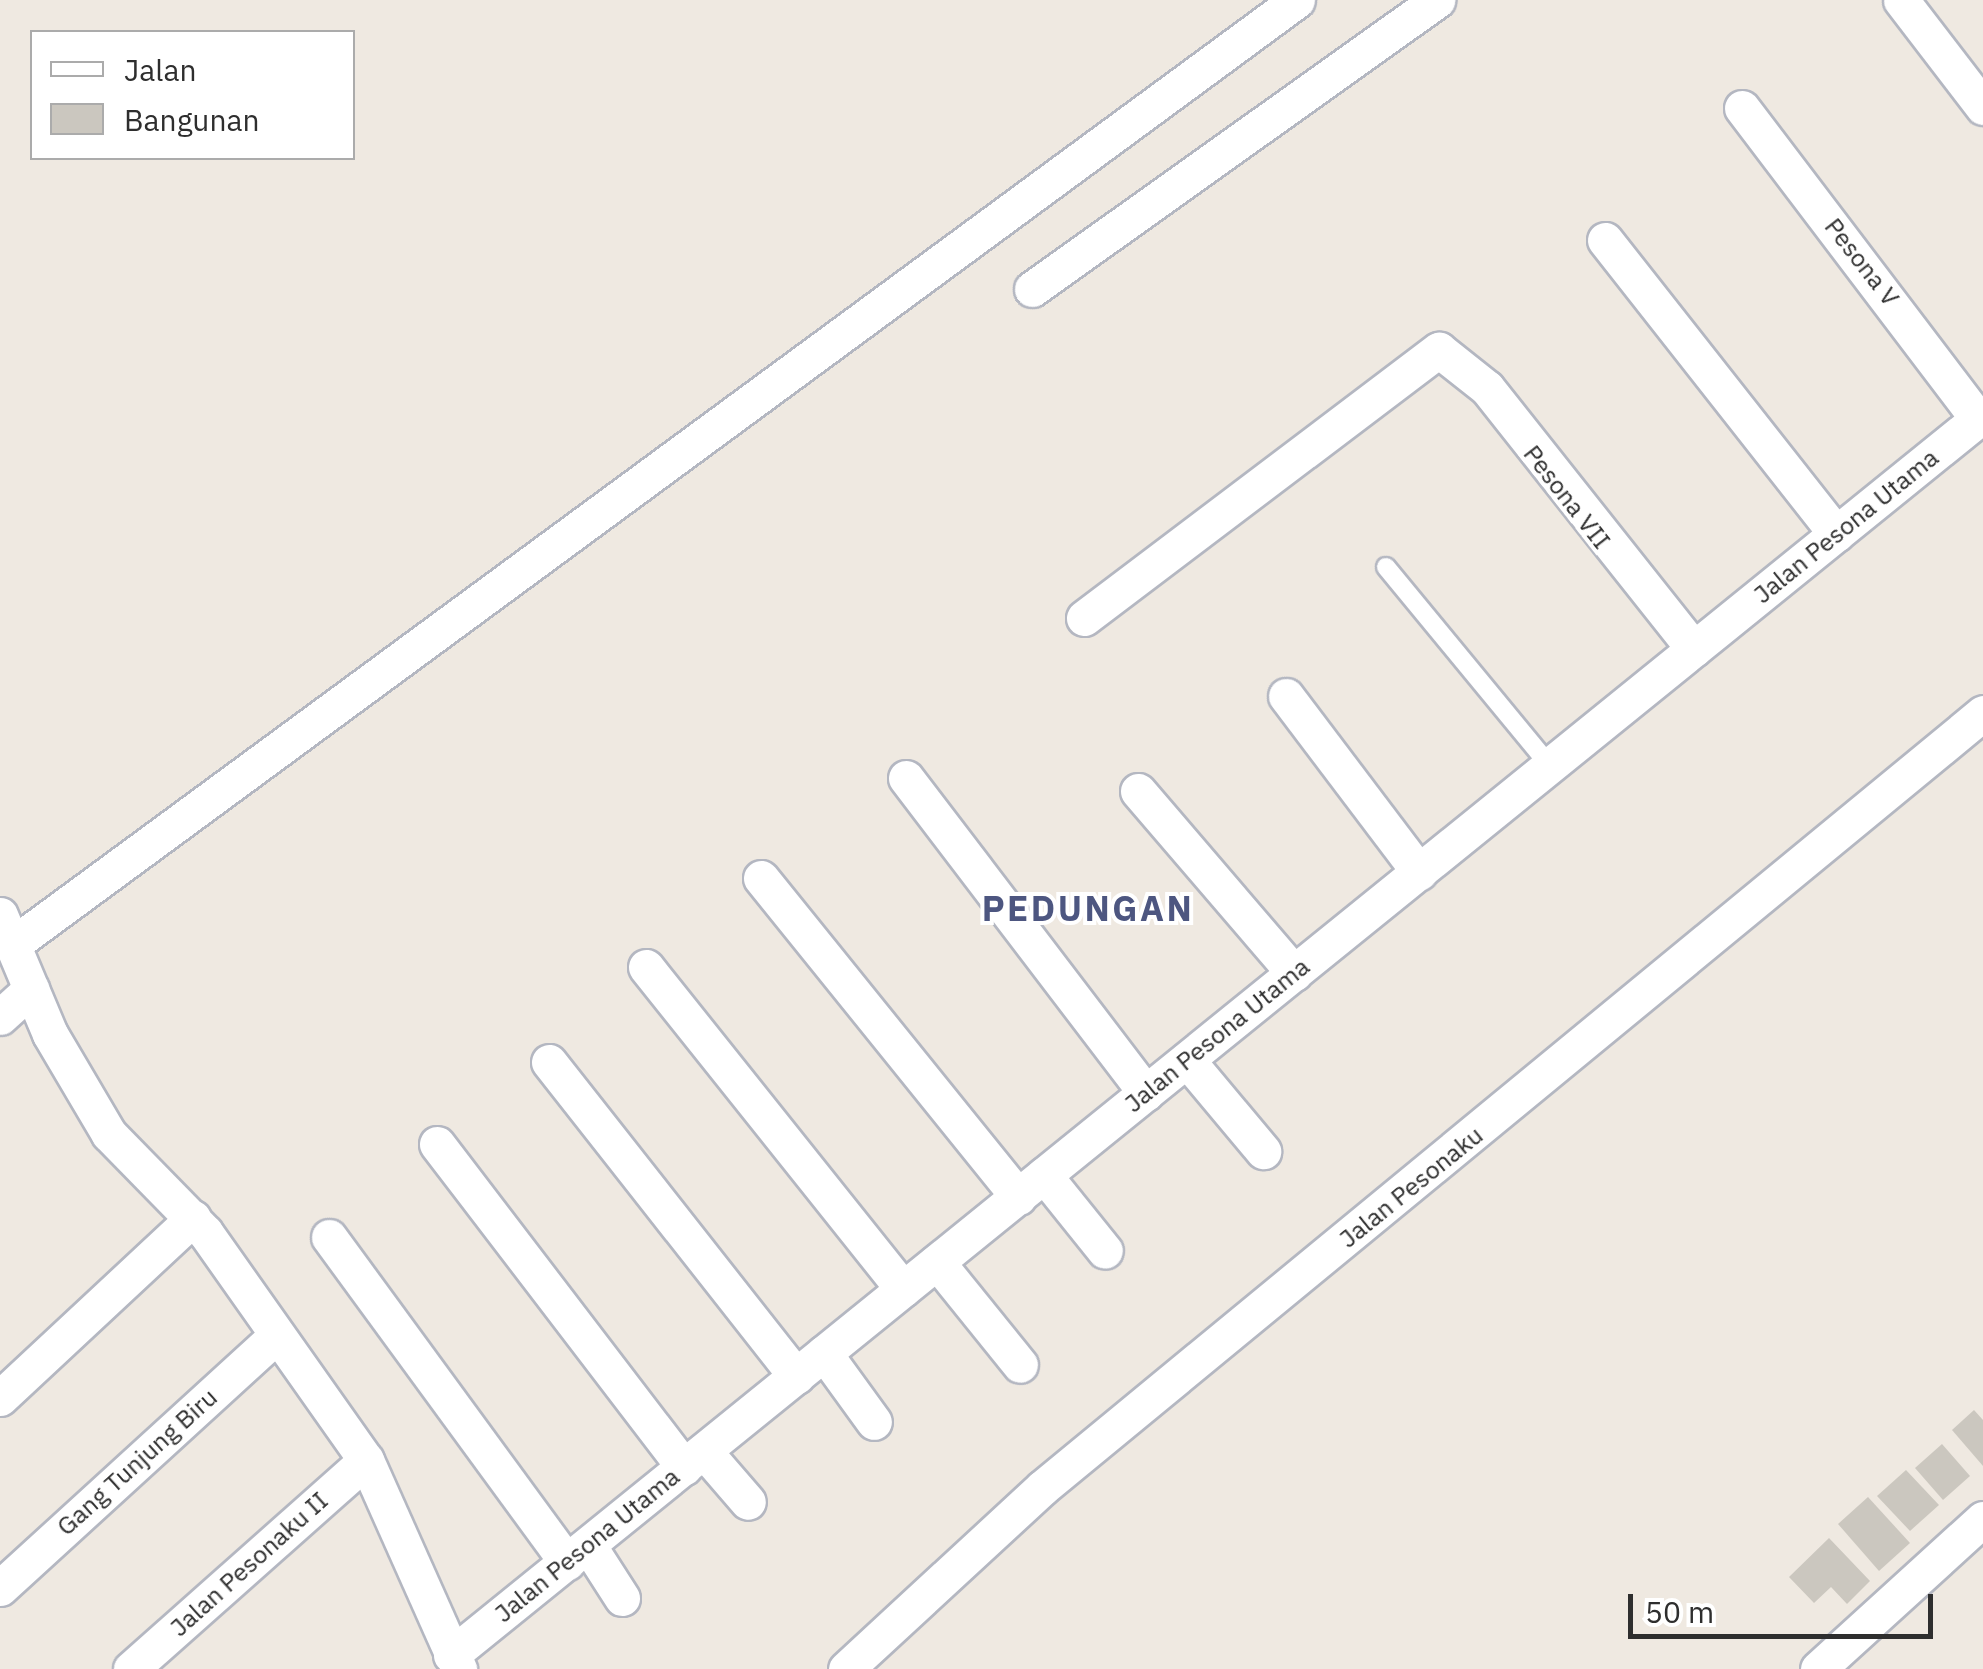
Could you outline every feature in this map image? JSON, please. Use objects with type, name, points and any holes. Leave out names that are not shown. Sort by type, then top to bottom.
[{"type":"street","points":[[455,1662],[366,1460],[193,1218],[139,1174],[108,1134],[31,990],[6,930],[1298,0]]},
{"type":"street","points":[[1032,289],[1437,0]]},
{"type":"street","points":[[1901,0],[1983,106]]},
{"type":"street","name":"Pesona V","points":[[1742,108],[1981,417]]},
{"type":"street","points":[[1604,240],[1836,534]]},
{"type":"street","name":"Pesona VII","points":[[1084,618],[1438,350],[1487,388],[1694,649]]},
{"type":"street","name":"Jalan Pesona Utama","points":[[455,1662],[578,1553],[1981,417]]},
{"type":"street","points":[[1286,696],[1418,872]]},
{"type":"street","name":"Jalan Pesonaku","points":[[846,1669],[1042,1488],[1983,713]]},
{"type":"street","points":[[906,778],[1146,1093]]},
{"type":"street","points":[[1138,791],[1294,973]]},
{"type":"street","points":[[761,878],[1031,1186],[1105,1252]]},
{"type":"street","points":[[646,967],[903,1289]]},
{"type":"street","points":[[0,1017],[31,990]]},
{"type":"street","points":[[1187,1060],[1263,1151]]},
{"type":"street","points":[[550,1062],[796,1376]]},
{"type":"street","points":[[437,1144],[694,1459],[748,1502]]},
{"type":"street","points":[[0,1398],[193,1218]]},
{"type":"street","points":[[329,1237],[578,1553],[622,1598]]},
{"type":"street","points":[[937,1262],[1020,1365]]},
{"type":"street","name":"Gang Tunjung Biru","points":[[0,1588],[275,1337]]},
{"type":"street","points":[[824,1354],[874,1422]]},
{"type":"street","name":"Jalan Pesonaku II","points":[[131,1669],[366,1460]]},
{"type":"street","points":[[1818,1669],[1983,1519]]},
{"type":"lane","points":[[1386,567],[1550,766]]},
{"type":"building","points":[[1974,1410],[1983,1420],[1983,1466],[1952,1430]]},
{"type":"building","points":[[1942,1444],[1970,1476],[1943,1500],[1915,1468]]},
{"type":"building","points":[[1906,1470],[1939,1505],[1910,1531],[1877,1496]]},
{"type":"building","points":[[1868,1497],[1910,1543],[1879,1571],[1838,1524]]},
{"type":"building","points":[[1829,1538],[1870,1581],[1847,1604],[1831,1587],[1814,1603],[1789,1577]]},
{"type":"district","name":"PEDUNGAN","points":[[1088,908]]}]
